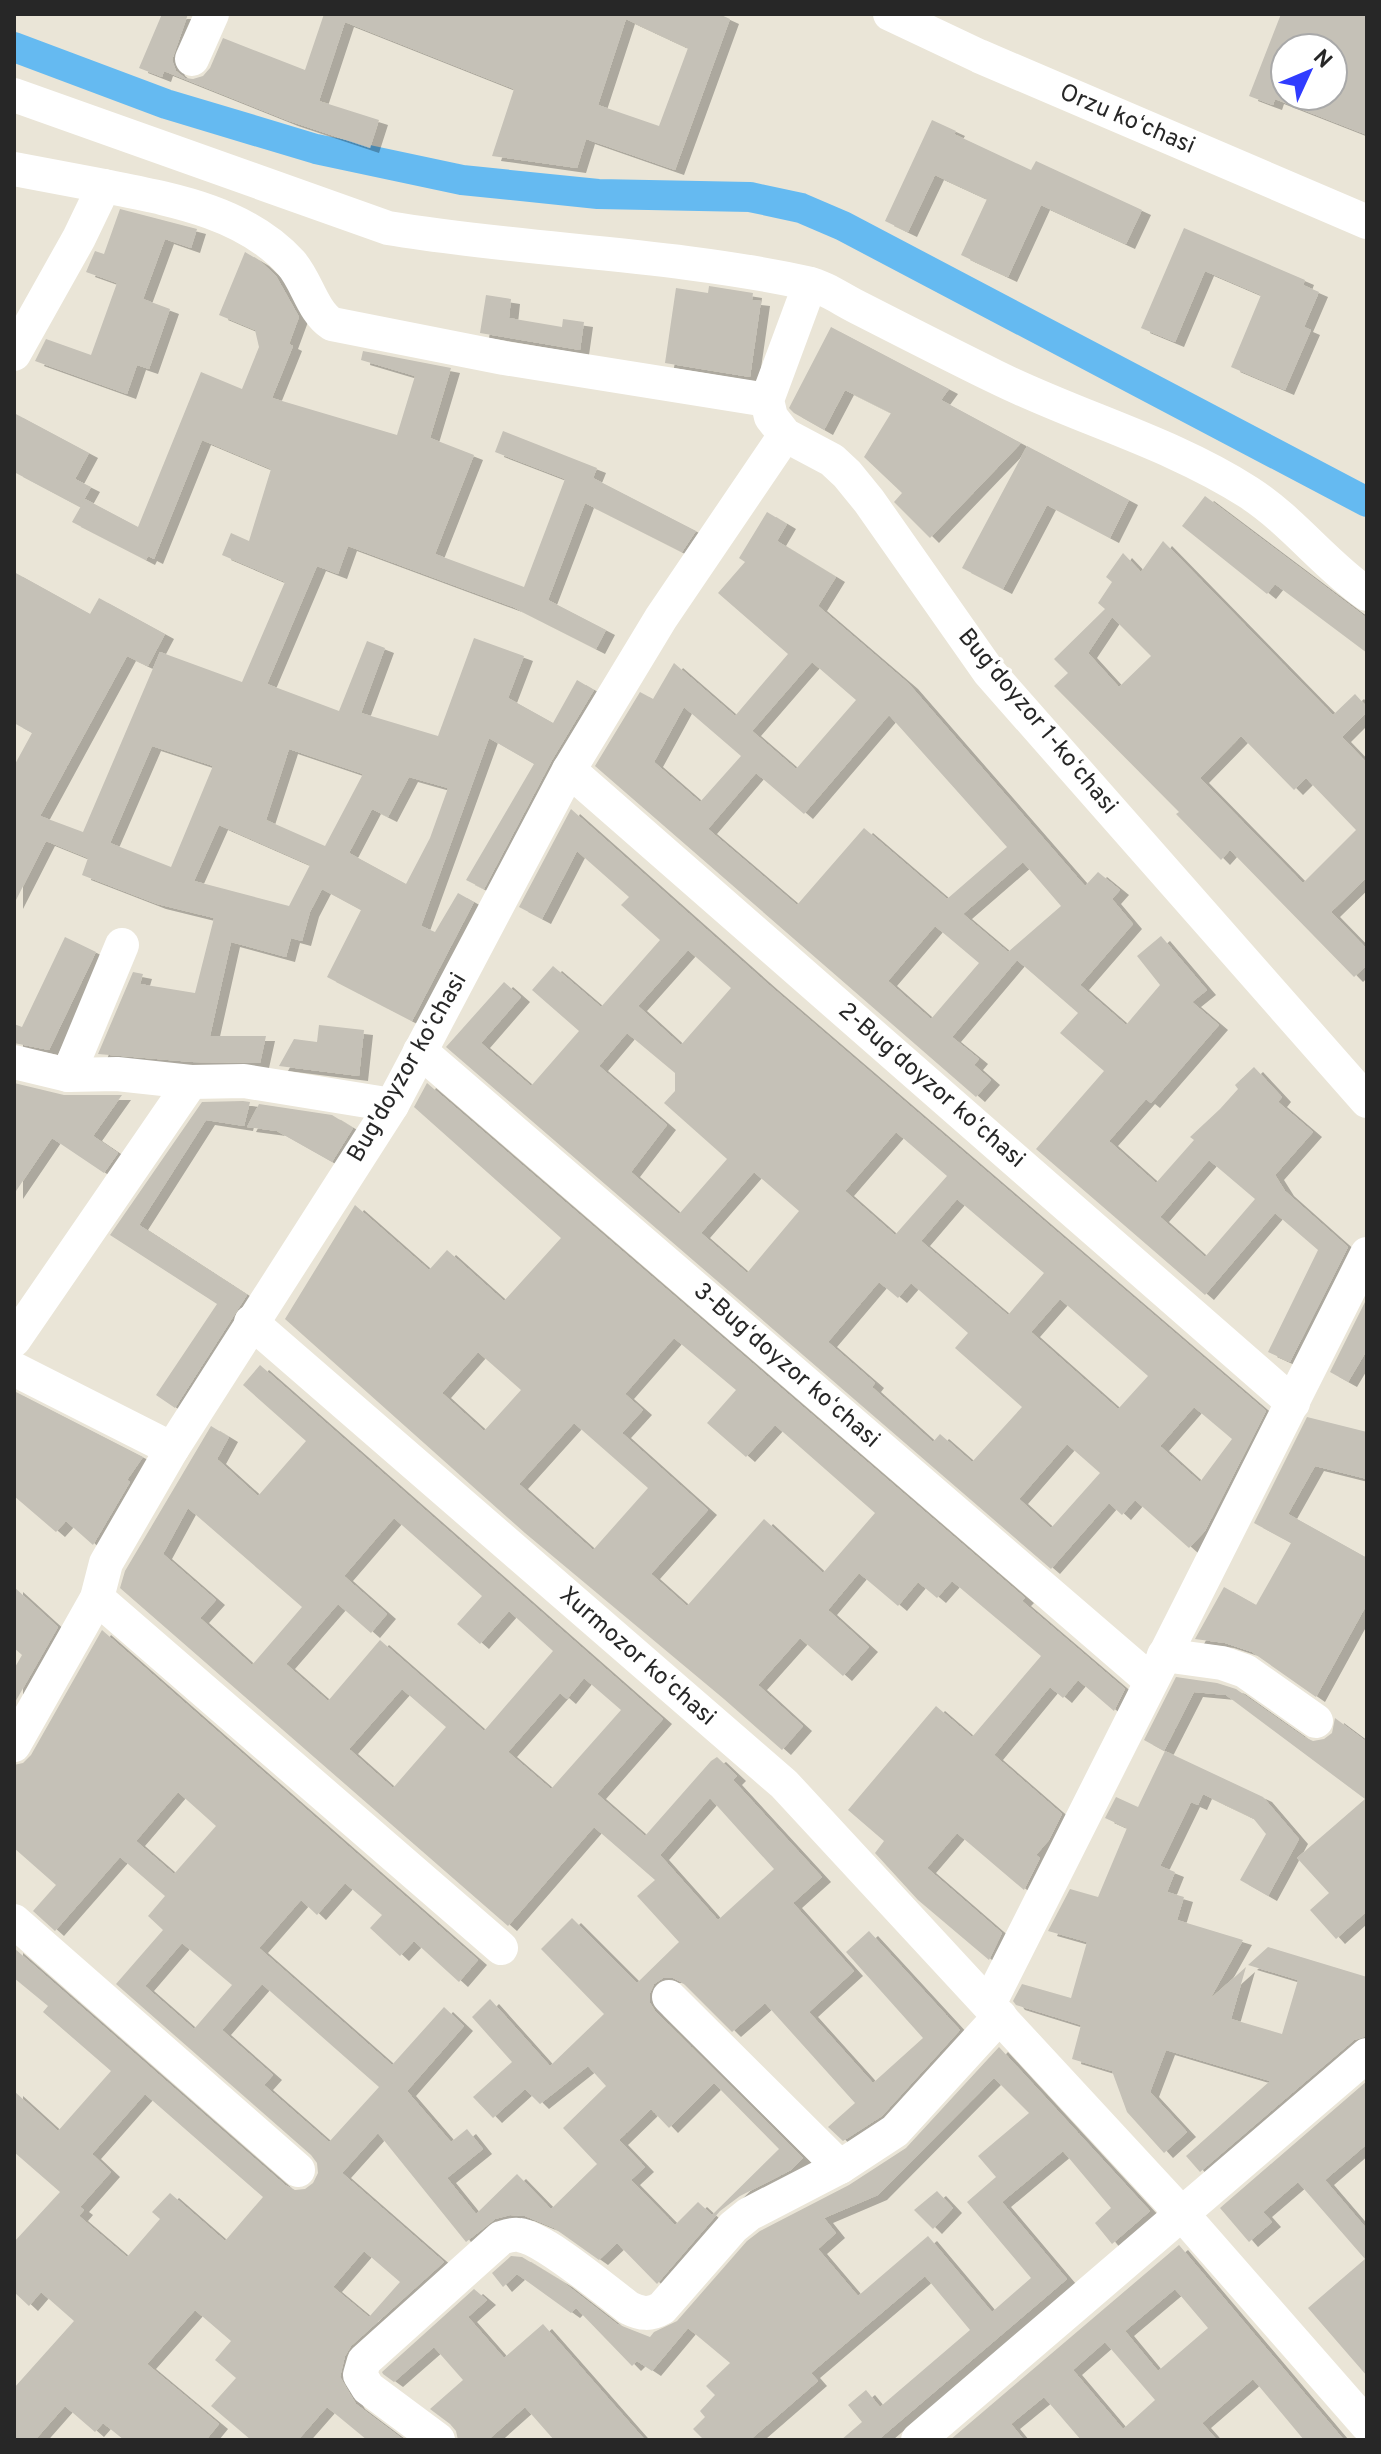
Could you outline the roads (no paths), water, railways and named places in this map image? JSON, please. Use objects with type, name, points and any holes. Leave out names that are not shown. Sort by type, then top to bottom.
[{"type":"street","points":[[192,59],[212,14]]},
{"type":"street","name":"Orzu koʻchasi","points":[[890,14],[993,62],[1367,222]]},
{"type":"street","points":[[14,95],[388,228],[440,237],[718,269],[810,284],[999,378],[1078,414],[1189,457],[1282,516],[1347,580],[1367,594]]},
{"type":"street","points":[[14,169],[173,200],[233,220],[252,231],[292,264],[322,318],[332,324],[504,358],[767,400]]},
{"type":"street","points":[[14,354],[79,238],[104,186]]},
{"type":"street","points":[[785,435],[771,417],[767,400],[810,284]]},
{"type":"street","name":"Bug'doyzor koʻchasi","points":[[14,1745],[97,1598],[106,1563],[172,1449],[392,1105],[569,770],[661,618],[785,435]]},
{"type":"street","name":"Bugʻdoyzor 1-koʻchasi","points":[[785,435],[832,460],[847,474],[989,672],[1367,1101]]},
{"type":"street","name":"2-Bugʻdoyzor koʻchasi","points":[[569,770],[1293,1403]]},
{"type":"street","points":[[68,1075],[122,945]]},
{"type":"street","name":"3-Bugʻdoyzor koʻchasi","points":[[420,1051],[1158,1668]]},
{"type":"street","points":[[14,1062],[68,1075],[117,1074],[191,1082],[244,1081],[392,1105]]},
{"type":"street","points":[[14,1340],[191,1082]]},
{"type":"street","points":[[438,2440],[368,2388],[360,2375],[364,2361],[501,2238],[522,2235],[540,2243],[629,2308],[638,2313],[655,2312],[662,2308],[733,2227],[749,2214],[840,2167],[895,2131],[995,2010],[1158,1668],[1367,1254]]},
{"type":"street","name":"Xurmozor koʻchasi","points":[[251,1322],[784,1784],[1182,2214],[1367,2425]]},
{"type":"street","points":[[14,1369],[172,1449]]},
{"type":"street","points":[[97,1598],[501,1948]]},
{"type":"street","points":[[1158,1668],[1222,1663],[1245,1671],[1316,1721]]},
{"type":"street","points":[[14,1921],[298,2170]]},
{"type":"street","points":[[669,1997],[840,2167]]},
{"type":"street","points":[[918,2440],[1367,2055]]},
{"type":"waterway","points":[[14,47],[166,104],[316,149],[462,180],[598,194],[750,197],[801,208],[843,226],[1367,502]]}]
